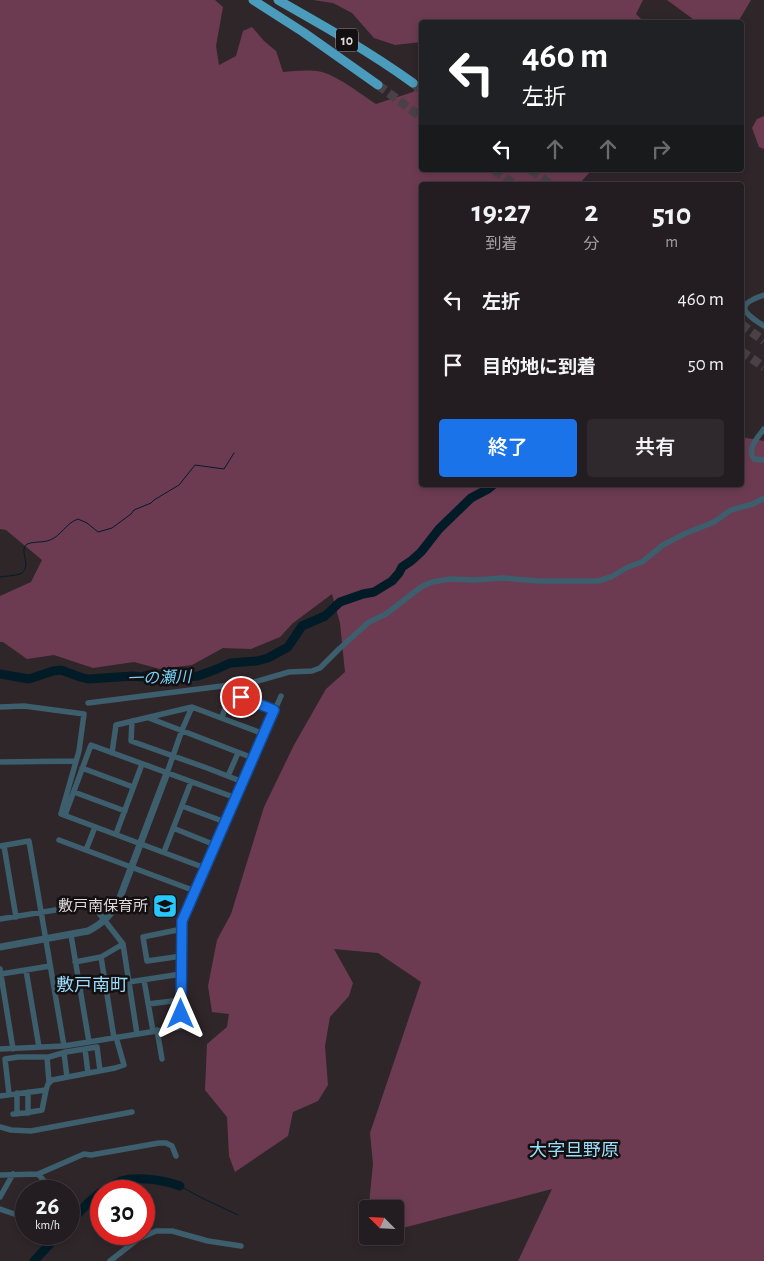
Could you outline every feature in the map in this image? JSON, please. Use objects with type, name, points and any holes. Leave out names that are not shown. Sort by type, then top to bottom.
[{"type":"highway","name":"10","points":[[253,0],[303,32],[378,85]]},
{"type":"highway","name":"10","points":[[279,0],[370,53],[412,83]]},
{"type":"street","points":[[764,295],[754,298],[745,308],[745,312],[748,315],[764,326]]},
{"type":"street","points":[[764,428],[754,442],[751,452],[751,456],[754,459],[764,460]]},
{"type":"street","points":[[88,703],[229,685],[267,679],[289,672],[312,671],[320,668],[369,622],[390,611],[432,582],[450,579],[504,578],[539,581],[598,581],[642,562],[663,545],[714,522],[731,510],[753,504],[764,498]]},
{"type":"street","points":[[0,1049],[64,1046],[181,1027],[182,921],[281,696]]},
{"type":"street","points":[[222,717],[228,700],[241,697],[274,710]]},
{"type":"street","points":[[0,707],[24,706],[84,714],[81,739],[62,814],[205,868]]},
{"type":"street","points":[[112,753],[116,725],[192,707],[264,734]]},
{"type":"street","points":[[0,947],[88,931],[112,914],[132,867],[192,707]]},
{"type":"street","points":[[149,718],[253,758]]},
{"type":"street","points":[[132,721],[131,740],[243,782]]},
{"type":"street","points":[[65,815],[91,745],[236,798]]},
{"type":"street","points":[[228,776],[238,752]]},
{"type":"street","points":[[0,762],[76,761]]},
{"type":"street","points":[[116,834],[142,764]]},
{"type":"street","points":[[82,768],[133,787]]},
{"type":"street","points":[[164,852],[191,782]]},
{"type":"street","points":[[74,792],[125,810]]},
{"type":"street","points":[[182,806],[226,822]]},
{"type":"street","points":[[86,850],[95,827]]},
{"type":"street","points":[[173,828],[215,845]]},
{"type":"street","points":[[58,840],[195,891]]},
{"type":"street","points":[[16,917],[2,846],[29,841],[64,1046]]},
{"type":"street","points":[[0,919],[92,904],[123,944],[137,1034]]},
{"type":"street","points":[[182,929],[143,936],[147,961],[182,956]]},
{"type":"street","points":[[71,935],[88,1042]]},
{"type":"street","points":[[75,962],[101,957],[123,944]]},
{"type":"street","points":[[49,1082],[124,1065],[115,1038],[101,957]]},
{"type":"street","points":[[13,1048],[0,972],[50,966]]},
{"type":"street","points":[[26,970],[38,1047]]},
{"type":"street","points":[[129,982],[181,974]]},
{"type":"street","points":[[144,980],[162,1059]]},
{"type":"street","points":[[148,1004],[181,1000]]},
{"type":"street","points":[[9,1094],[5,1059],[49,1057],[97,1047],[100,1071]]},
{"type":"street","points":[[86,1049],[88,1073]]},
{"type":"street","points":[[64,1053],[66,1078]]},
{"type":"street","points":[[17,1093],[15,1114],[42,1110],[49,1082],[46,1057]]},
{"type":"street","points":[[0,1096],[46,1090]]},
{"type":"street","points":[[28,1092],[28,1113]]},
{"type":"street","points":[[0,1127],[11,1130],[31,1131],[132,1112]]},
{"type":"street","points":[[0,1174],[38,1174],[84,1154],[91,1155],[159,1143],[166,1143],[172,1146],[176,1156]]},
{"type":"street","points":[[0,1197],[13,1174]]},
{"type":"street","points":[[38,1174],[43,1180]]},
{"type":"street","points":[[0,1209],[15,1214]]},
{"type":"street","points":[[110,1261],[138,1239],[156,1231],[172,1230],[208,1241],[241,1246]]},
{"type":"shaded area","points":[[0,0],[215,0],[223,7],[216,46],[219,65],[236,56],[243,31],[252,27],[276,51],[283,72],[302,70],[328,74],[376,104],[413,92],[419,85],[419,172],[590,172],[581,182],[419,182],[419,487],[744,487],[744,438],[764,441],[764,1261],[518,1261],[552,1189],[404,1228],[404,1200],[369,1200],[373,1164],[370,1133],[421,982],[378,953],[334,949],[353,983],[349,996],[330,1017],[325,1046],[328,1085],[318,1101],[293,1112],[288,1136],[235,1172],[229,1156],[227,1117],[205,1090],[207,1044],[227,1027],[229,1014],[212,1012],[208,986],[217,940],[231,914],[264,807],[294,745],[326,689],[345,672],[340,623],[332,594],[293,623],[280,637],[251,649],[223,648],[192,665],[160,669],[134,662],[93,668],[54,655],[27,659],[3,642],[0,642],[0,596],[31,582],[42,560],[6,530],[0,529]]},
{"type":"shaded area","points":[[313,0],[643,0],[636,14],[642,20],[419,20],[419,42],[395,45],[374,38],[352,13],[333,3]]},
{"type":"shaded area","points":[[667,0],[751,0],[739,20],[694,20]]},
{"type":"shaded area","points":[[764,116],[764,149],[759,147],[752,128],[757,119]]},
{"type":"waterway","points":[[0,577],[18,575],[24,571],[26,564],[24,548],[26,545],[54,538],[70,523],[78,519],[87,523],[98,532],[112,528],[134,510],[151,503],[179,485],[195,465],[224,469],[234,453]]},
{"type":"waterway","name":"一の瀬川","points":[[0,674],[29,679],[61,670],[88,679],[141,677],[148,675],[182,677],[198,676],[230,663],[257,661],[268,658],[288,647],[302,626],[325,616],[340,602],[374,592],[392,581],[402,567],[421,552],[439,529],[471,498],[490,487]]},
{"type":"waterway","points":[[127,1180],[159,1180],[180,1186]]},
{"type":"waterway","points":[[180,1186],[238,1215]]},
{"type":"waterway","points":[[80,1211],[90,1201]]},
{"type":"waterway","points":[[34,1261],[49,1245]]},
{"type":"tunnel","points":[[413,83],[419,88]]},
{"type":"tunnel","points":[[378,85],[419,116]]},
{"type":"tunnel","points":[[497,172],[511,182]]},
{"type":"tunnel","points":[[534,172],[547,182]]},
{"type":"tunnel","points":[[744,326],[764,341]]},
{"type":"tunnel","points":[[744,353],[764,367]]},
{"type":"place","name":"敷戸南保育所","points":[[165,906]]},
{"type":"district","name":"敷戸南町","points":[[92,985]]},
{"type":"district","name":"大字旦野原","points":[[574,1150]]},
{"type":"route","points":[[181,1014],[182,921],[274,710],[241,697]]}]
